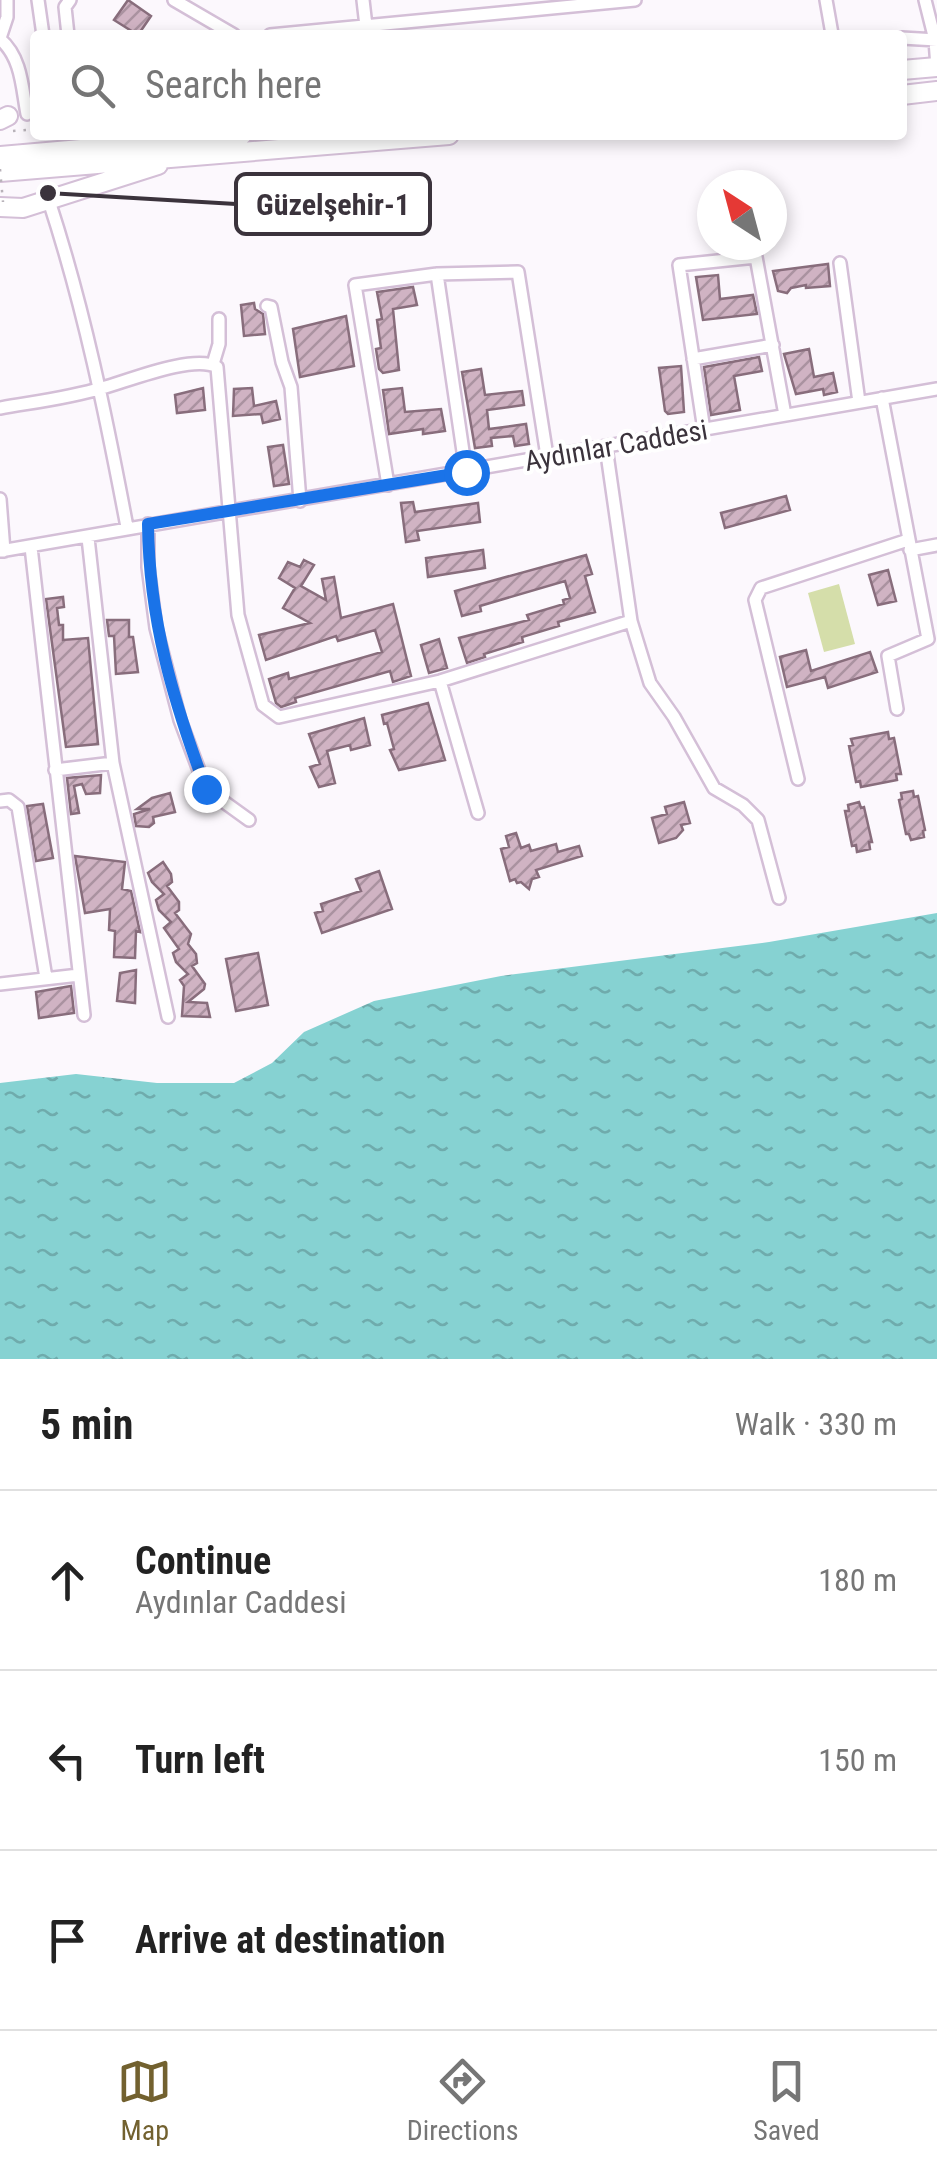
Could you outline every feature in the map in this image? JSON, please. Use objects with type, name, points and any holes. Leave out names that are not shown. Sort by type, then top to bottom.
[{"type":"highway","points":[[907,70],[937,67]]},
{"type":"highway","points":[[907,94],[937,91]]},
{"type":"highway","points":[[0,156],[184,140]]},
{"type":"highway","points":[[0,171],[387,140]]},
{"type":"highway","points":[[1,204],[23,208],[184,156]]},
{"type":"street","points":[[7,0],[7,17],[0,38],[17,62],[14,116]]},
{"type":"street","points":[[38,0],[42,30]]},
{"type":"street","points":[[174,0],[225,30]]},
{"type":"street","points":[[363,0],[366,26]]},
{"type":"street","points":[[323,30],[635,0]]},
{"type":"street","points":[[826,0],[829,30]]},
{"type":"street","points":[[925,0],[936,40],[937,67]]},
{"type":"street","points":[[66,2],[68,30]]},
{"type":"street","points":[[907,38],[936,40]]},
{"type":"street","points":[[49,201],[78,289],[127,527]]},
{"type":"street","points":[[704,430],[679,265],[756,258],[785,415]]},
{"type":"street","points":[[840,264],[859,402]]},
{"type":"street","points":[[388,485],[355,285],[437,274],[518,272],[546,456]]},
{"type":"street","points":[[437,274],[466,472]]},
{"type":"street","points":[[267,306],[274,316],[290,387],[300,501]]},
{"type":"street","points":[[219,319],[213,364],[219,376],[238,615],[263,706],[279,718],[440,681],[631,621]]},
{"type":"street","points":[[693,359],[773,345]]},
{"type":"street","points":[[0,408],[101,388],[155,372],[213,364]]},
{"type":"street","name":"Aydınlar Caddesi","points":[[2,551],[937,389]]},
{"type":"street","points":[[882,398],[928,638],[888,656],[897,709]]},
{"type":"street","points":[[606,446],[631,621],[650,684],[674,717],[714,788],[758,820],[779,898]]},
{"type":"street","points":[[0,499],[2,551]]},
{"type":"street","points":[[148,524],[148,567],[156,628],[180,720],[206,789],[248,820]]},
{"type":"street","points":[[88,538],[113,763],[168,1017]]},
{"type":"street","points":[[798,779],[755,600],[760,588],[909,545],[937,545]]},
{"type":"street","points":[[31,547],[84,1014]]},
{"type":"street","points":[[440,681],[478,813]]},
{"type":"street","points":[[55,770],[113,763]]},
{"type":"street","points":[[0,801],[9,800],[18,807],[46,978]]},
{"type":"street","points":[[0,984],[79,975]]},
{"type":"path","points":[[0,171],[1,204]]},
{"type":"green space","points":[[839,584],[855,644],[824,652],[808,593]]},
{"type":"water","points":[[937,913],[937,1359],[0,1359],[0,1083],[76,1074],[157,1083],[234,1083],[272,1063],[304,1032],[374,1001],[501,976],[769,942]]},
{"type":"building","points":[[128,0],[151,16],[141,30],[130,30],[114,20]]},
{"type":"building","points":[[828,264],[830,286],[806,285],[791,288],[787,293],[778,291],[773,271]]},
{"type":"building","points":[[718,275],[720,299],[753,295],[757,314],[703,320],[696,277]]},
{"type":"building","points":[[413,287],[417,305],[393,309],[399,370],[383,373],[376,349],[381,348],[377,320],[382,319],[377,292]]},
{"type":"building","points":[[254,303],[255,309],[263,314],[265,334],[244,336],[241,305]]},
{"type":"building","points":[[346,316],[354,366],[300,377],[293,329]]},
{"type":"building","points":[[809,349],[814,377],[833,373],[837,392],[824,395],[823,389],[796,394],[784,354]]},
{"type":"building","points":[[759,357],[762,371],[734,376],[740,410],[711,415],[704,367]]},
{"type":"building","points":[[681,366],[684,412],[668,414],[659,368]]},
{"type":"building","points":[[481,369],[485,395],[522,391],[524,405],[487,410],[489,429],[526,424],[529,444],[515,446],[513,436],[491,438],[492,446],[475,448],[462,372]]},
{"type":"building","points":[[203,388],[205,410],[177,413],[175,395]]},
{"type":"building","points":[[252,388],[254,406],[276,401],[280,419],[263,423],[261,414],[233,416],[234,389]]},
{"type":"building","points":[[402,388],[405,412],[441,409],[445,431],[423,434],[423,429],[389,434],[383,390]]},
{"type":"building","points":[[283,445],[289,484],[274,486],[268,447]]},
{"type":"building","points":[[786,496],[790,510],[725,528],[721,513]]},
{"type":"building","points":[[413,502],[415,512],[478,503],[480,522],[417,531],[419,540],[406,542],[401,503]]},
{"type":"building","points":[[483,550],[485,568],[428,577],[426,558]]},
{"type":"building","points":[[586,555],[592,574],[585,576],[595,612],[558,622],[559,626],[522,637],[523,642],[467,663],[459,638],[529,620],[527,615],[564,604],[563,600],[570,598],[565,581],[480,606],[481,611],[462,616],[455,591]]},
{"type":"building","points":[[304,560],[314,565],[301,586],[326,600],[322,579],[334,577],[341,618],[393,604],[411,676],[393,682],[390,671],[295,698],[296,702],[281,707],[276,703],[269,679],[288,673],[289,679],[382,652],[375,630],[338,641],[336,636],[266,660],[259,635],[310,623],[283,608],[295,588],[279,578],[288,562],[300,567]]},
{"type":"building","points":[[888,570],[896,601],[878,605],[869,575]]},
{"type":"building","points":[[63,597],[64,607],[57,608],[63,640],[88,638],[98,744],[66,747],[46,599]]},
{"type":"building","points":[[107,620],[129,620],[138,672],[116,674],[114,636],[109,636]]},
{"type":"building","points":[[439,639],[447,668],[429,673],[421,645]]},
{"type":"building","points":[[806,650],[811,671],[870,652],[877,672],[828,688],[825,677],[787,687],[780,657]]},
{"type":"building","points":[[428,703],[445,760],[399,770],[382,715]]},
{"type":"building","points":[[364,718],[370,745],[327,751],[335,783],[319,787],[310,767],[320,764],[309,734]]},
{"type":"building","points":[[888,732],[889,739],[894,738],[901,774],[896,774],[897,780],[861,787],[860,781],[856,782],[851,739]]},
{"type":"building","points":[[101,775],[100,793],[86,794],[82,784],[74,786],[79,813],[71,814],[67,778]]},
{"type":"building","points":[[913,791],[914,797],[918,796],[925,830],[924,837],[911,840],[906,834],[899,800],[901,793]]},
{"type":"building","points":[[170,793],[175,812],[153,817],[154,823],[149,827],[136,826],[134,814],[150,809],[137,809],[152,798]]},
{"type":"building","points":[[684,802],[690,823],[681,825],[683,830],[676,838],[659,843],[652,818],[667,814],[665,807]]},
{"type":"building","points":[[859,802],[864,807],[872,842],[870,849],[857,852],[856,845],[852,846],[845,811],[849,811],[848,805]]},
{"type":"building","points":[[43,804],[53,858],[36,861],[27,806]]},
{"type":"building","points":[[516,833],[521,848],[529,845],[531,851],[556,844],[558,852],[579,846],[582,856],[536,870],[539,877],[532,879],[529,889],[515,879],[510,881],[501,849],[509,847],[506,836]]},
{"type":"building","points":[[75,856],[125,862],[122,889],[131,891],[140,932],[136,931],[135,958],[114,957],[115,931],[109,930],[110,909],[85,913]]},
{"type":"building","points":[[163,862],[171,874],[172,882],[167,886],[179,902],[175,913],[191,934],[188,944],[197,963],[192,966],[205,984],[188,1002],[207,1003],[210,1017],[182,1016],[184,986],[180,980],[188,974],[176,962],[173,953],[179,949],[164,928],[171,922],[159,910],[156,900],[164,894],[148,873]]},
{"type":"building","points":[[379,871],[392,909],[322,933],[315,913],[323,911],[321,904],[361,891],[356,879]]},
{"type":"building","points":[[258,953],[268,1005],[236,1011],[226,959]]},
{"type":"building","points":[[136,970],[135,1003],[117,1001],[120,973]]},
{"type":"building","points":[[71,986],[74,1013],[39,1018],[36,992]]},
{"type":"place","name":"Güzelşehir-1","points":[[48,193]]},
{"type":"route","points":[[206,789],[180,720],[156,628],[148,567],[148,524],[466,472]]}]
